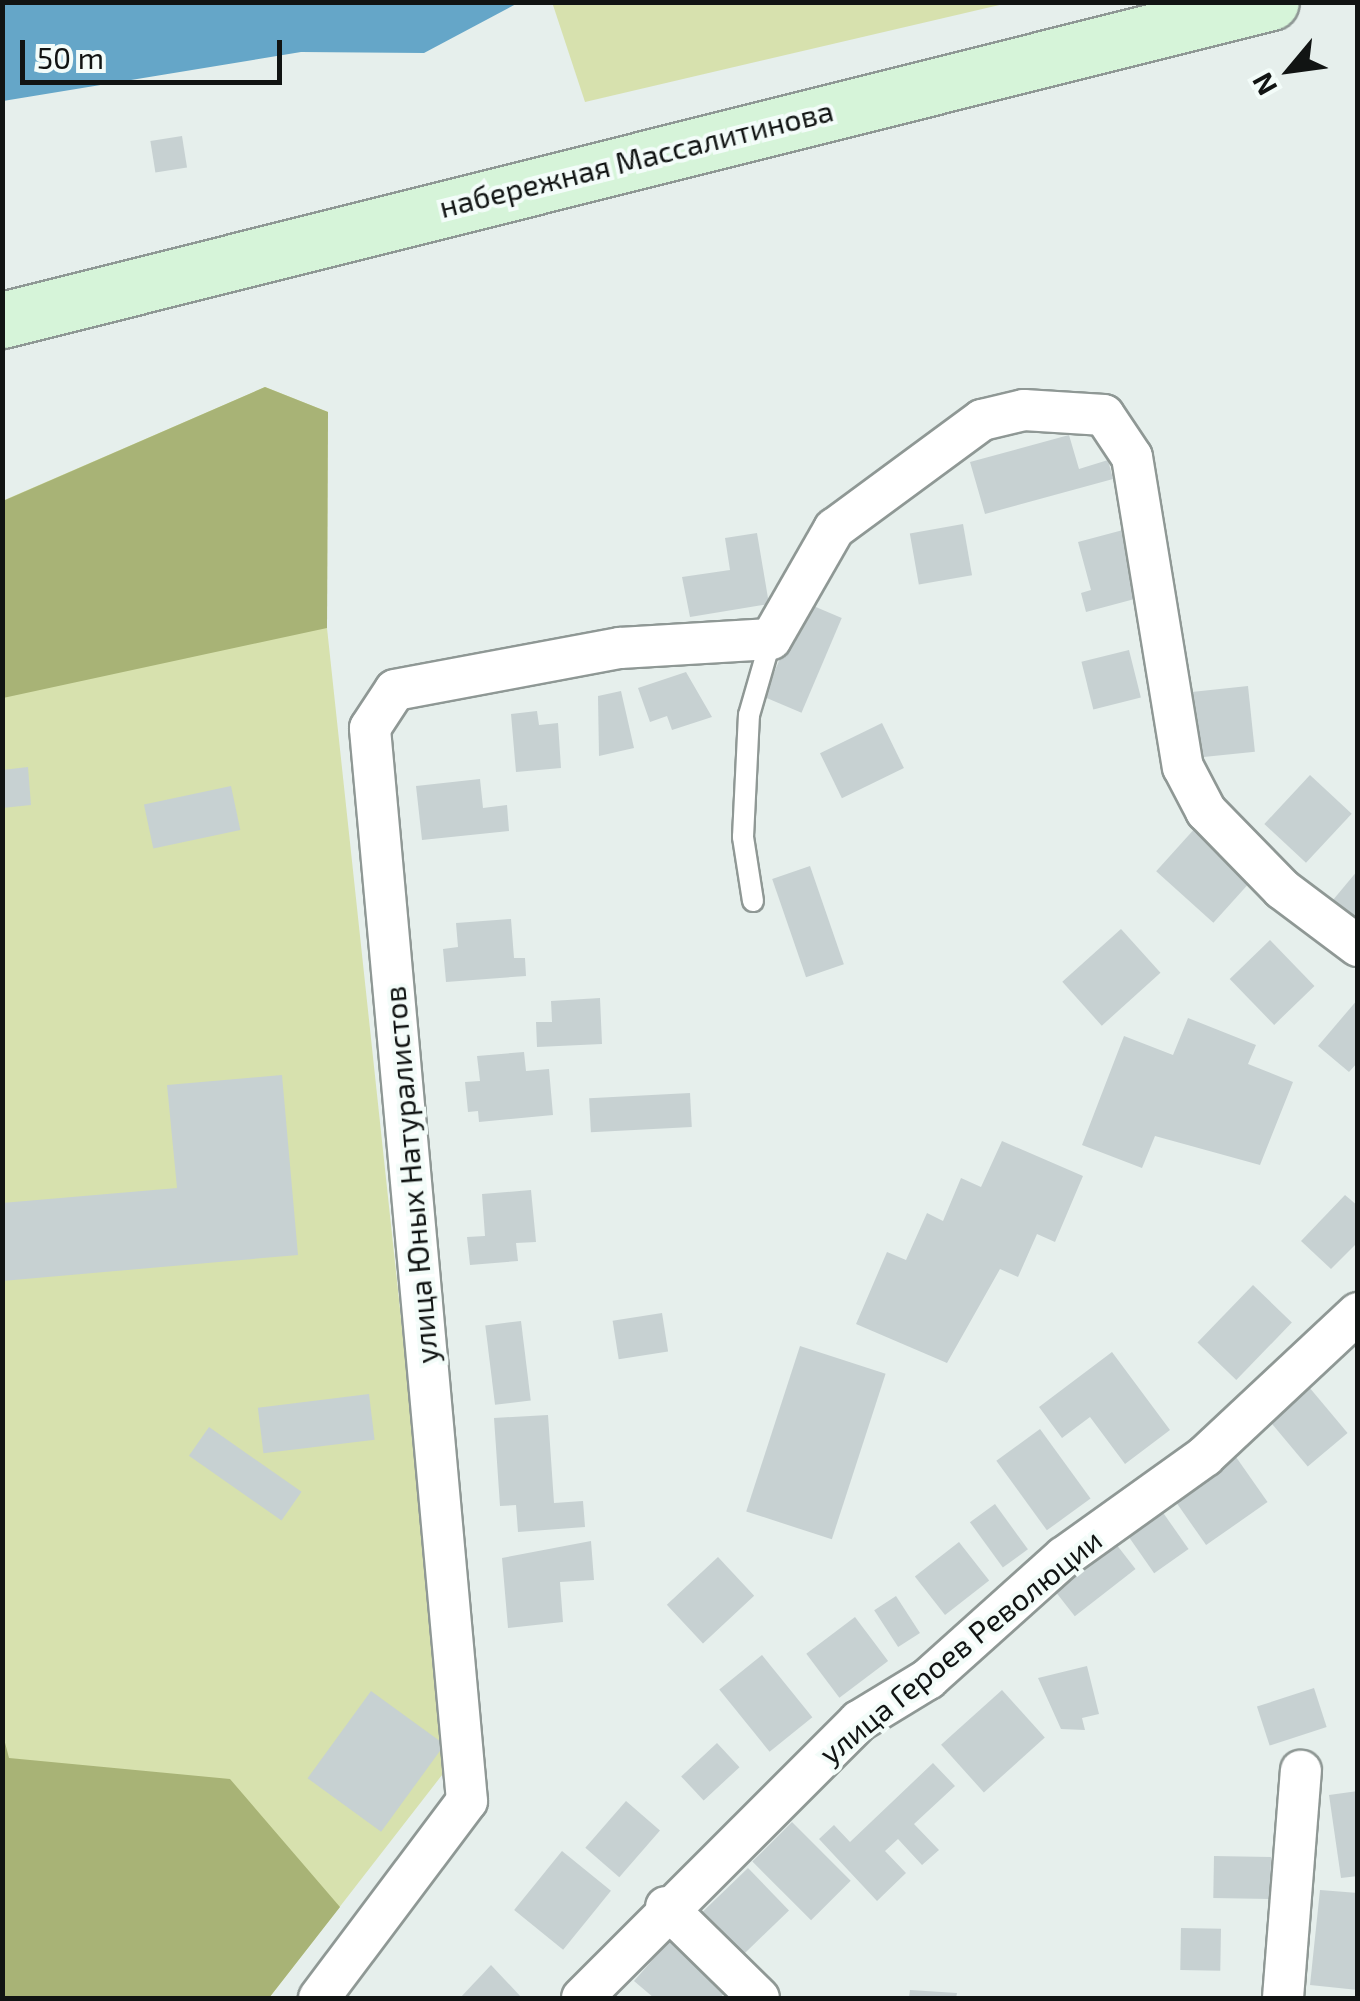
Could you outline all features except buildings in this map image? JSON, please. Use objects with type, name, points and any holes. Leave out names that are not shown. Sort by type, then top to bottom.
[{"type":"main road","name":"набережная Массалитинова","points":[[2,320],[1271,2]]},
{"type":"main road","points":[[2,356],[227,265]]},
{"type":"street","points":[[771,640],[834,529],[982,420],[1024,410],[1104,415],[1132,457],[1183,766],[1206,810],[1282,890],[1358,946]]},
{"type":"street","name":"улица Юных Натуралистов","points":[[319,1998],[466,1801],[370,728],[396,690],[620,648],[771,640]]},
{"type":"street","name":"улица Героев Революции","points":[[582,1998],[666,1907],[859,1721],[928,1679],[1064,1556],[1205,1456],[1358,1313]]},
{"type":"street","points":[[1283,1998],[1301,1771]]},
{"type":"street","points":[[666,1907],[759,1998]]},
{"type":"lane","points":[[753,901],[743,837],[749,715],[771,640]]},
{"type":"green space","points":[[552,2],[1008,2],[1008,3],[585,102]]},
{"type":"green space","points":[[265,387],[328,412],[327,628],[449,1766],[269,1998],[3,1998],[2,501]]},
{"type":"green space","points":[[265,387],[328,412],[327,628],[3,698],[3,501]]},
{"type":"green space","points":[[2,1731],[9,1758],[230,1779],[340,1907],[269,1998],[3,1998]]},
{"type":"water","points":[[3,2],[518,3],[424,53],[301,52],[3,101]]}]
